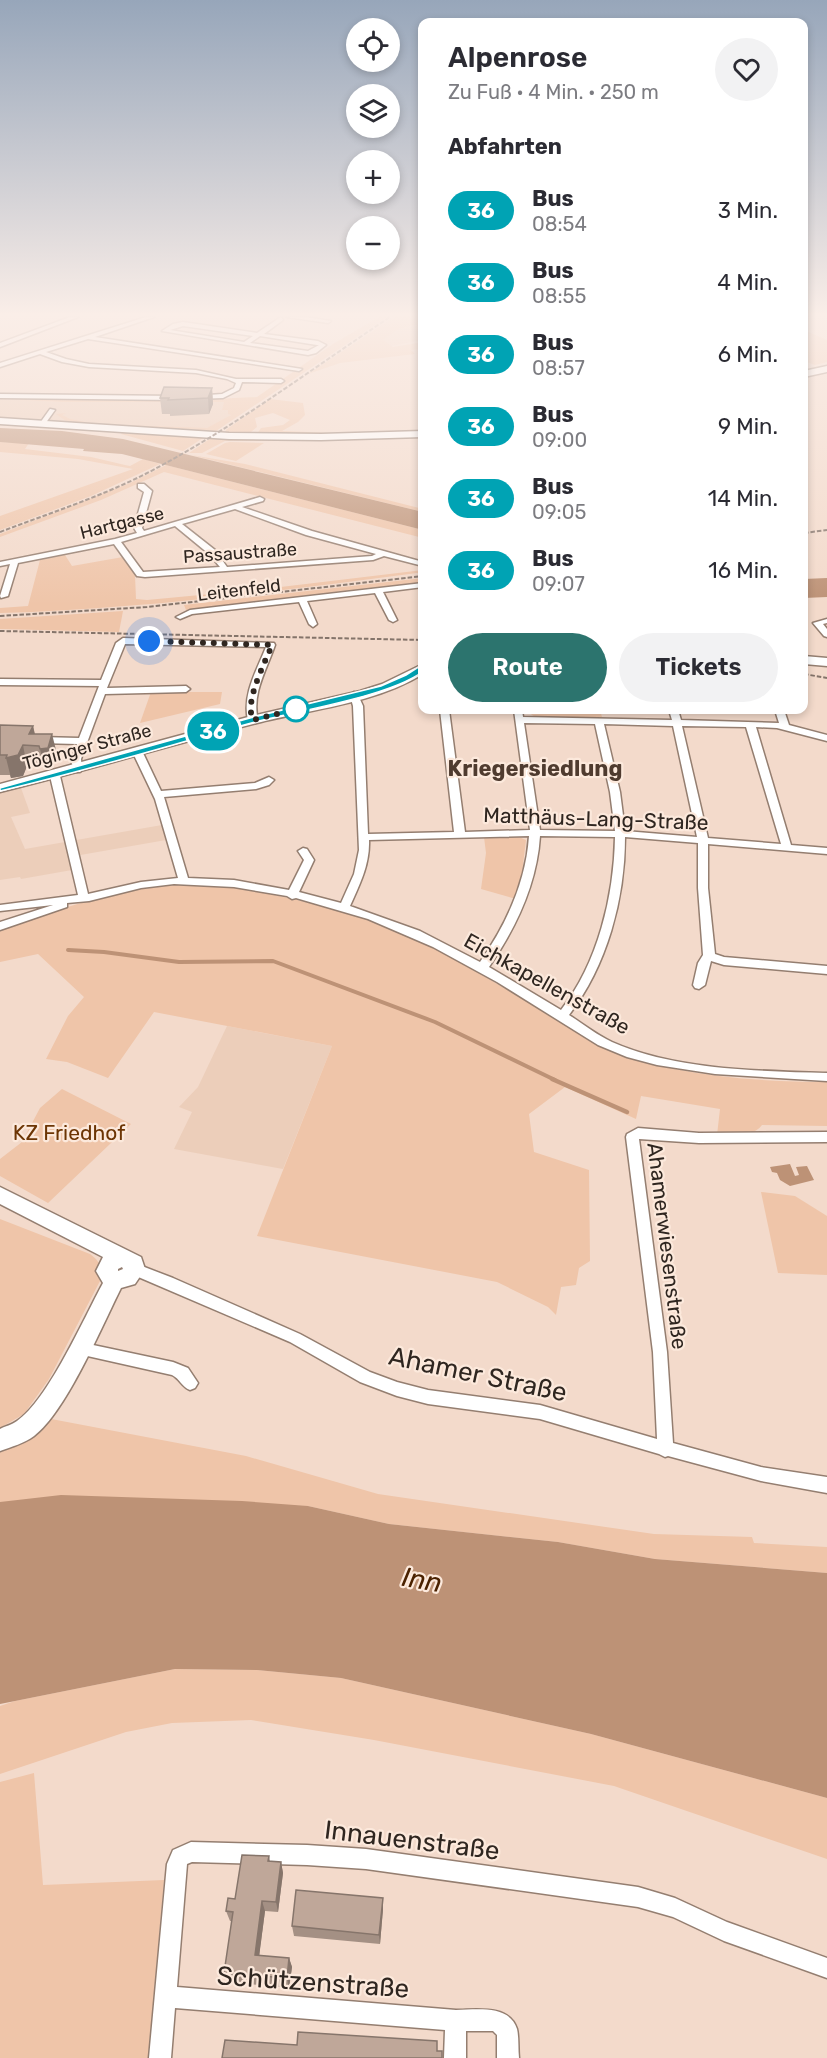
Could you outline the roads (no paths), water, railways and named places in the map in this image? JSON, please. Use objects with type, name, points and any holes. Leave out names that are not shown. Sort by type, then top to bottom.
[{"type":"street","points":[[43,423],[50,413]]},
{"type":"street","points":[[0,421],[229,436],[321,437],[418,434]]},
{"type":"street","points":[[141,486],[148,491],[138,528],[142,534]]},
{"type":"street","name":"Hartgasse","points":[[0,564],[116,541],[178,525],[260,499]]},
{"type":"street","points":[[235,507],[274,522],[418,563]]},
{"type":"street","points":[[178,525],[212,552],[226,570]]},
{"type":"street","name":"Passaustraße","points":[[116,541],[140,574],[226,570],[373,558],[383,554]]},
{"type":"street","points":[[4,596],[15,561]]},
{"type":"street","name":"Leitenfeld","points":[[180,617],[190,612],[418,586]]},
{"type":"street","points":[[378,591],[393,620]]},
{"type":"street","name":"Leitenfeld","points":[[302,600],[312,624]]},
{"type":"street","points":[[827,621],[817,623],[827,634]]},
{"type":"street","points":[[77,770],[75,764],[83,741],[120,643],[123,641],[272,645],[256,685],[250,712],[253,720]]},
{"type":"street","points":[[808,661],[827,663]]},
{"type":"street","name":"Töginger Straße","points":[[0,789],[394,684],[418,672]]},
{"type":"street","points":[[0,682],[186,689]]},
{"type":"street","points":[[344,908],[359,874],[364,837],[358,706],[354,695]]},
{"type":"street","points":[[445,714],[460,835]]},
{"type":"street","points":[[662,714],[663,721]]},
{"type":"street","points":[[675,714],[703,840],[703,888],[710,957]]},
{"type":"street","points":[[781,714],[784,725]]},
{"type":"street","points":[[481,969],[502,940],[516,911],[525,885],[534,833],[518,715],[599,721],[784,725],[826,739]]},
{"type":"street","points":[[562,1016],[577,996],[600,946],[616,881],[621,834],[599,721]]},
{"type":"street","points":[[750,724],[787,848]]},
{"type":"street","points":[[24,740],[83,741]]},
{"type":"street","points":[[138,753],[149,770],[158,794],[184,881]]},
{"type":"street","points":[[0,926],[84,898],[55,776]]},
{"type":"street","points":[[158,794],[256,786],[269,780]]},
{"type":"street","name":"Matthäus-Lang-Straße","points":[[364,837],[534,833],[621,834],[827,851]]},
{"type":"street","points":[[292,896],[309,860],[303,851]]},
{"type":"street","name":"Eichkapellenstraße","points":[[5,907],[84,898],[141,885],[184,881],[227,883],[292,896],[344,908],[395,925],[437,944],[611,1046],[680,1064],[777,1076],[827,1077]]},
{"type":"street","points":[[710,957],[827,970]]},
{"type":"street","points":[[699,985],[704,963],[710,957]]},
{"type":"street","name":"Ahamerwiesenstraße","points":[[665,1450],[660,1352],[632,1137],[638,1132],[699,1138],[827,1137]]},
{"type":"street","name":"Ahamer Straße","points":[[0,1195],[117,1264],[168,1282],[295,1338],[365,1377],[397,1389],[428,1396],[540,1412],[665,1450],[761,1474],[827,1485]]},
{"type":"street","points":[[0,1440],[16,1434],[35,1421],[53,1397],[79,1348],[117,1264]]},
{"type":"street","points":[[79,1348],[173,1369],[183,1373],[190,1383]]},
{"type":"street","name":"Innauenstraße","points":[[160,2058],[177,1864],[180,1857],[191,1852],[307,1854],[366,1859],[638,1897],[675,1908],[724,1931],[827,1968]]},
{"type":"street","name":"Schützenstraße","points":[[166,1997],[456,2020],[498,2021],[507,2031],[508,2058]]},
{"type":"street","points":[[455,2058],[456,2020]]},
{"type":"water","points":[[0,428],[62,431],[123,439],[418,511],[418,529],[122,454],[0,442]]},
{"type":"water","points":[[827,578],[827,597],[808,598],[808,579]]},
{"type":"water","points":[[790,1164],[795,1176],[799,1175],[796,1167],[807,1166],[814,1180],[790,1186],[780,1180],[777,1173],[772,1172],[770,1167]]},
{"type":"water","name":"Inn","points":[[61,1495],[242,1501],[308,1506],[389,1524],[558,1542],[655,1559],[827,1573],[827,1798],[591,1734],[341,1678],[257,1670],[175,1669],[0,1704],[0,1502]]},
{"type":"waterway","points":[[68,950],[104,952],[179,962],[273,961],[435,1022],[555,1080]]},
{"type":"waterway","points":[[552,1079],[627,1112]]},
{"type":"railway","points":[[0,532],[104,493],[145,474],[249,413]]},
{"type":"railway","points":[[808,532],[827,530]]},
{"type":"railway","points":[[0,616],[147,607],[418,577]]},
{"type":"railway","points":[[0,631],[418,640]]},
{"type":"railway","points":[[808,675],[827,678]]},
{"type":"district","name":"Kriegersiedlung","points":[[535,768]]},
{"type":"park label","name":"KZ Friedhof","points":[[69,1133]]}]
